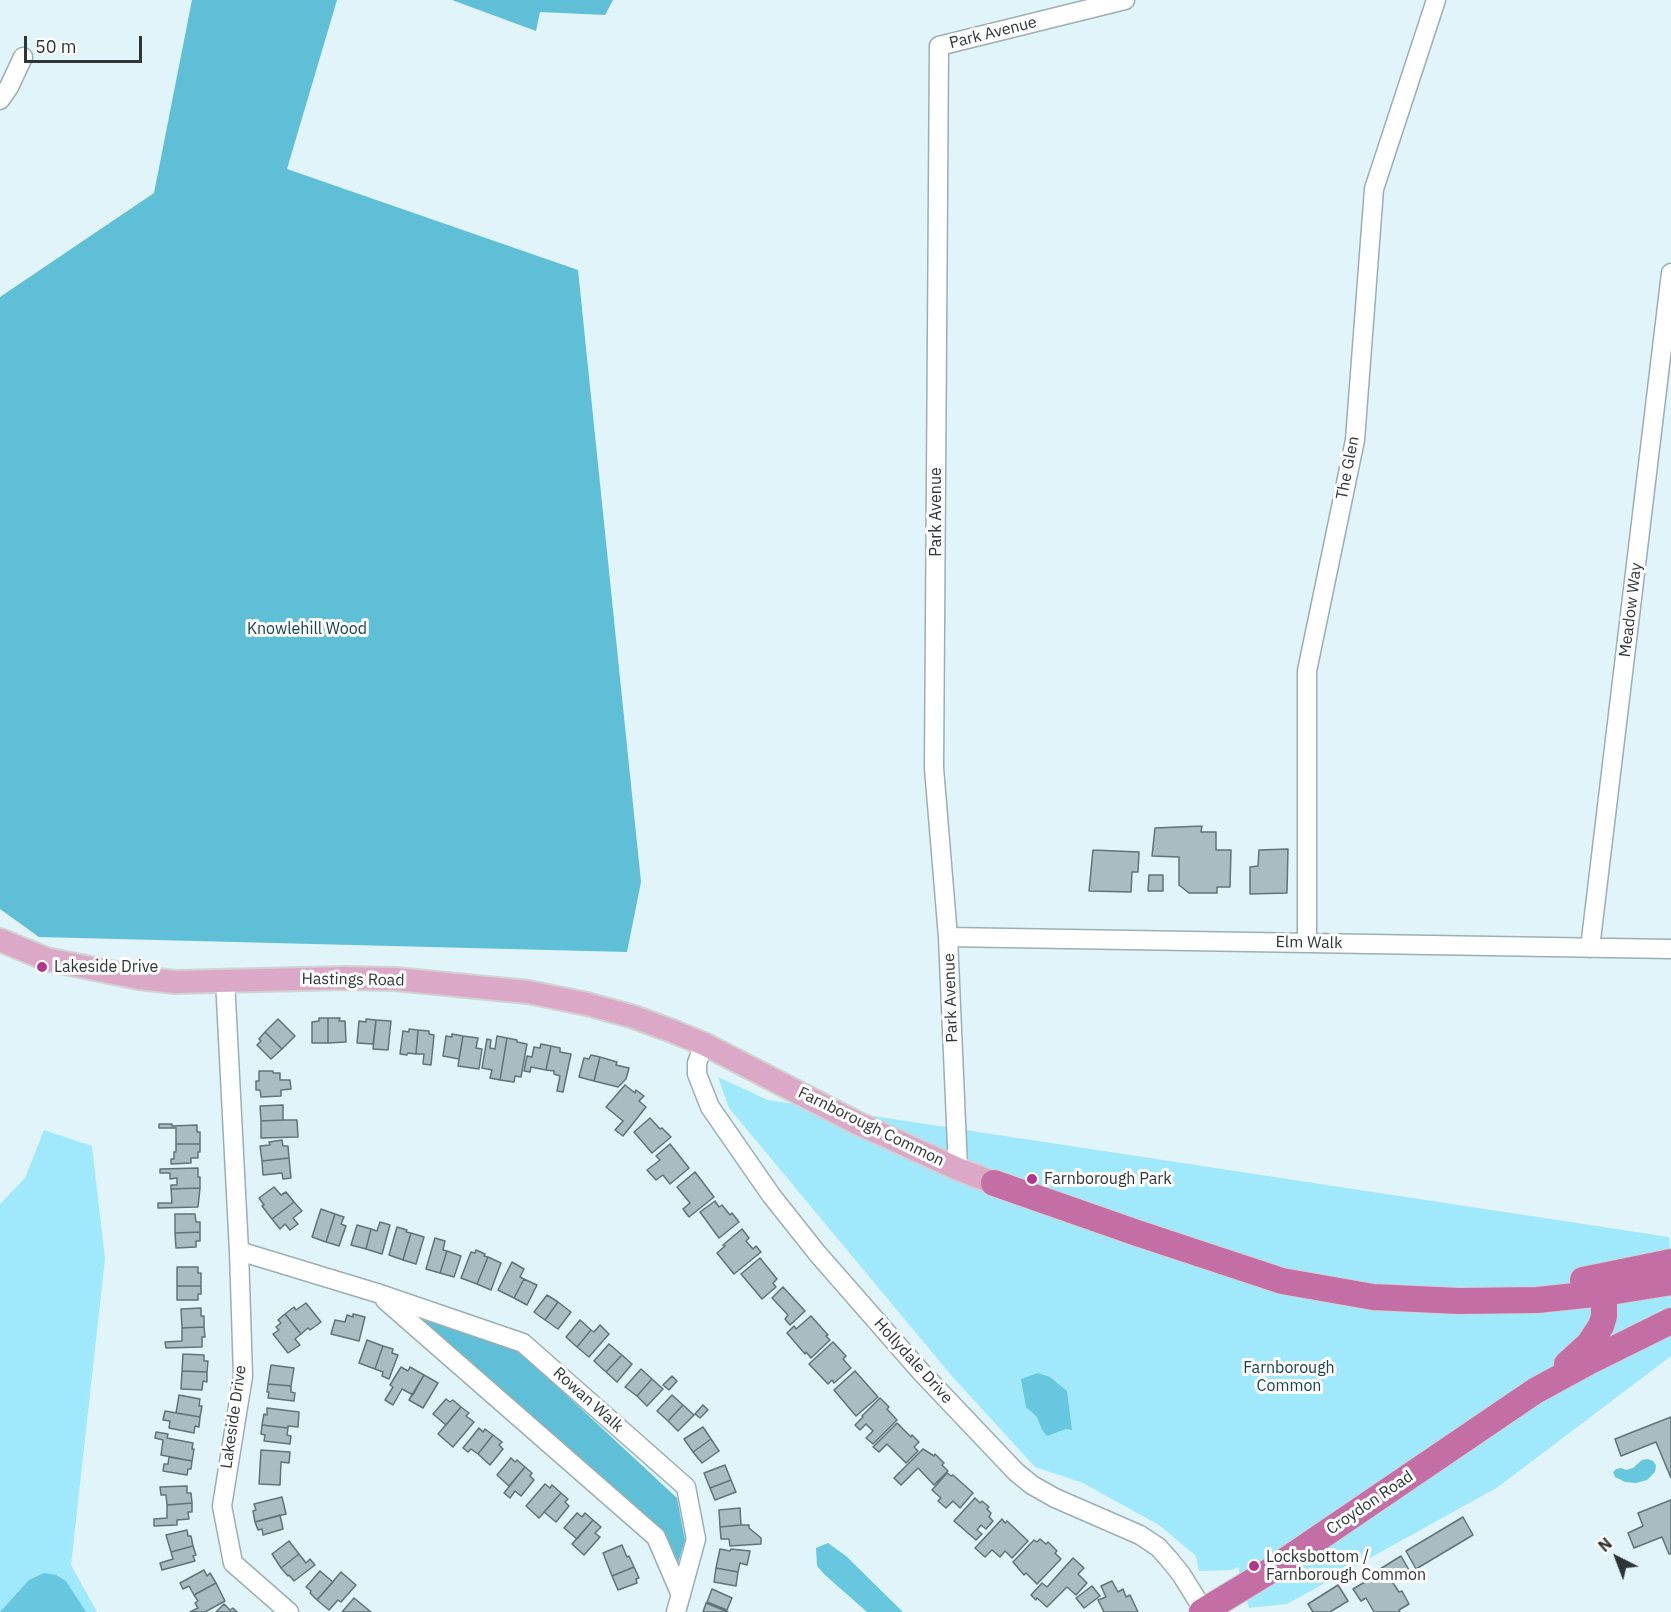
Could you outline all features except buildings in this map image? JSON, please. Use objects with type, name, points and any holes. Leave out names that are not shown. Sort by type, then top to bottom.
[{"type":"highway","name":"Farnborough Common","points":[[994,1183],[1282,1281],[1373,1297],[1460,1301],[1515,1301],[1562,1297],[1671,1262]]},
{"type":"highway","name":"Farnborough Common","points":[[1460,1301],[1590,1279],[1611,1282],[1671,1282]]},
{"type":"highway","points":[[1611,1282],[1601,1326],[1609,1335],[1630,1341]]},
{"type":"highway","points":[[1562,1297],[1580,1305],[1589,1317],[1590,1336],[1581,1352]]},
{"type":"highway","name":"Croydon Road","points":[[1203,1612],[1274,1569],[1535,1391],[1581,1365],[1671,1321]]},
{"type":"highway","name":"Croydon Road","points":[[1535,1391],[1581,1352],[1596,1336],[1601,1326]]},
{"type":"main road","name":"Hastings Road","points":[[0,940],[46,958],[139,978],[176,982],[385,979],[528,992],[587,1004],[634,1017],[704,1044]]},
{"type":"main road","name":"Farnborough Common","points":[[704,1044],[858,1124],[994,1183]]},
{"type":"street","name":"Park Avenue","points":[[958,1169],[948,937],[934,768],[939,46],[1125,0]]},
{"type":"street","name":"The Glen","points":[[1307,943],[1307,671],[1354,440],[1374,189],[1436,0]]},
{"type":"street","points":[[0,100],[9,87],[23,57]]},
{"type":"street","name":"Meadow Way","points":[[1590,948],[1671,273]]},
{"type":"street","name":"Elm Walk","points":[[948,937],[1671,949]]},
{"type":"street","name":"Lakeside Drive","points":[[225,980],[243,1376],[222,1506],[233,1563],[289,1612]]},
{"type":"street","name":"Hollydale Drive","points":[[704,1044],[697,1063],[697,1074],[710,1107],[771,1195],[817,1253],[922,1373],[1016,1472],[1032,1485],[1055,1498],[1140,1535],[1158,1547],[1181,1574],[1203,1612]]},
{"type":"street","name":"Rowan Walk","points":[[239,1251],[377,1293],[524,1343],[686,1487],[696,1539],[678,1603]]},
{"type":"street","name":"Rowan Walk","points":[[377,1293],[656,1537],[678,1603]]},
{"type":"green space","name":"Knowlehill Wood","points":[[192,0],[337,0],[287,169],[578,270],[641,882],[627,952],[39,937],[0,909],[0,297],[154,193]]},
{"type":"green space","points":[[452,0],[613,0],[605,15],[540,12],[536,31]]},
{"type":"green space","name":"Farnborough Common","points":[[718,1077],[768,1100],[1669,1237],[1671,1356],[1498,1487],[1287,1604],[1249,1608],[1238,1567],[1232,1570],[1199,1571],[1196,1556],[1159,1525],[1083,1483],[1035,1467],[951,1375],[729,1108]]},
{"type":"green space","points":[[44,1130],[92,1146],[105,1259],[71,1565],[97,1612],[0,1612],[0,1204],[25,1178]]},
{"type":"green space","points":[[420,1319],[517,1349],[677,1498],[685,1540],[678,1563],[662,1529]]},
{"type":"shaded area","points":[[1038,1373],[1050,1377],[1067,1391],[1072,1430],[1066,1429],[1047,1436],[1037,1417],[1026,1407],[1021,1379]]},
{"type":"shaded area","points":[[1648,1459],[1656,1465],[1655,1472],[1647,1480],[1636,1483],[1625,1482],[1615,1477],[1613,1472],[1616,1469],[1633,1468],[1642,1460]]},
{"type":"shaded area","points":[[828,1543],[846,1556],[903,1612],[867,1612],[825,1575],[817,1566],[816,1548]]},
{"type":"shaded area","points":[[44,1573],[56,1575],[66,1581],[86,1612],[0,1612],[29,1580]]},
{"type":"place","name":"Lakeside Drive","points":[[42,967]]},
{"type":"place","name":"Farnborough Park","points":[[1032,1179]]},
{"type":"place","name":"Locksbottom / Farnborough Common","points":[[1254,1566]]}]
